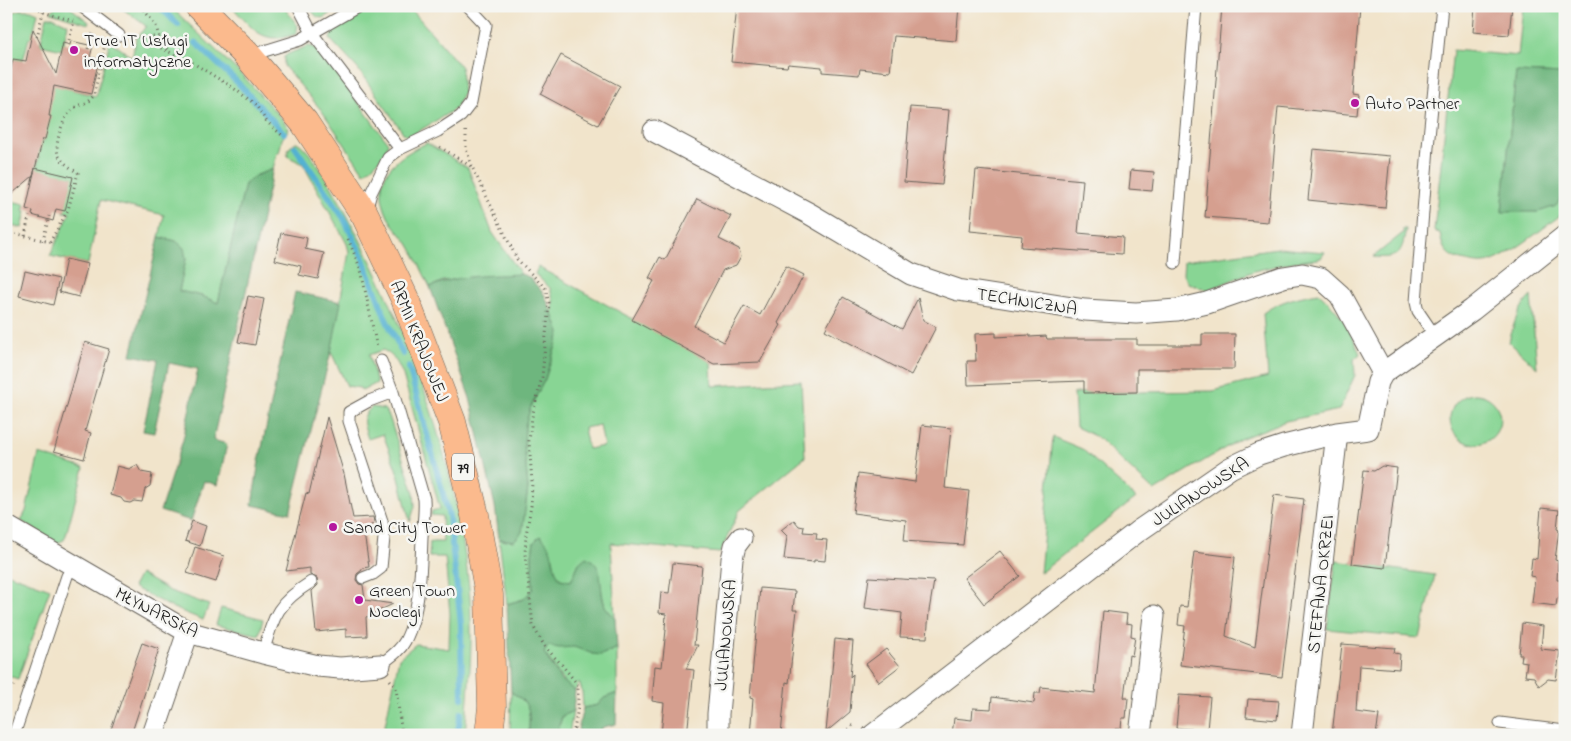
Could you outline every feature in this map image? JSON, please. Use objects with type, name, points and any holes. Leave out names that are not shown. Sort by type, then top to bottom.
[{"type":"main road","name":"ARMII KRAJOWEJ","points":[[199,6],[248,56],[304,122],[365,215],[405,299],[452,422],[475,515],[489,595],[492,707],[489,735]]},
{"type":"street","name":"TECHNICZNA","points":[[654,131],[810,214],[911,274],[958,290],[1085,310],[1136,313],[1177,310],[1207,303],[1283,277],[1302,274],[1321,278],[1340,296],[1383,373]]},
{"type":"street","points":[[1383,373],[1472,310],[1565,236]]},
{"type":"street","name":"JULIANOWSKA","points":[[873,735],[1143,527],[1230,468],[1259,454],[1337,433],[1368,428],[1378,382],[1383,373]]},
{"type":"street","name":"STEFANA OKRZEI","points":[[1302,735],[1337,433]]},
{"type":"street","name":"MŁYNARSKA","points":[[6,526],[188,632],[318,666],[340,668],[380,665]]},
{"type":"street","name":"JULIANOWSKA","points":[[718,735],[718,714],[732,559],[735,546],[741,538]]},
{"type":"street","points":[[1140,735],[1154,616]]},
{"type":"street","points":[[154,735],[188,632]]},
{"type":"lane","points":[[81,6],[119,35]]},
{"type":"lane","points":[[248,56],[300,40],[359,6]]},
{"type":"lane","points":[[365,215],[371,193],[388,158],[400,149],[424,138],[461,116],[471,103],[486,25],[468,6]]},
{"type":"lane","points":[[1175,263],[1196,6]]},
{"type":"lane","points":[[1435,336],[1418,311],[1416,302],[1428,147],[1442,6]]},
{"type":"lane","points":[[300,7],[312,33],[400,149]]},
{"type":"lane","points":[[380,665],[396,652],[405,640],[415,613],[425,515],[424,499],[393,392],[381,361]]},
{"type":"lane","points":[[363,578],[381,568],[384,538],[382,521],[349,421],[350,412],[369,401],[393,392]]},
{"type":"lane","points":[[14,735],[67,576],[73,566]]},
{"type":"lane","points":[[263,653],[280,607],[294,593],[311,582]]},
{"type":"lane","points":[[1500,722],[1565,731]]},
{"type":"path","points":[[6,11],[16,6]]},
{"type":"path","points":[[32,6],[39,8]]},
{"type":"path","points":[[141,6],[156,26],[159,37],[169,52]]},
{"type":"path","points":[[37,37],[42,12]]},
{"type":"path","points":[[69,40],[74,21]]},
{"type":"path","points":[[88,49],[93,30]]},
{"type":"path","points":[[119,35],[130,41],[135,36],[188,60],[232,87],[255,104],[267,122],[280,134],[288,138]]},
{"type":"path","points":[[140,38],[159,37]]},
{"type":"path","points":[[6,231],[50,242],[68,210],[78,173],[66,165],[58,156],[57,146],[64,120],[73,108],[89,102],[94,95],[106,40]]},
{"type":"path","points":[[6,96],[11,98]]},
{"type":"path","points":[[466,109],[466,149],[472,167],[517,259],[544,288],[549,303],[542,377],[532,418],[529,441],[532,482],[525,554],[533,626],[544,647],[578,685],[578,708],[572,735]]},
{"type":"path","points":[[424,138],[456,155],[472,167]]},
{"type":"path","points":[[24,236],[29,216]]},
{"type":"path","points":[[43,241],[49,216]]},
{"type":"path","points":[[347,237],[361,270],[367,305],[381,361]]},
{"type":"path","points":[[380,665],[396,688],[402,735]]},
{"type":"green space","points":[[56,6],[68,6],[89,22],[88,24],[51,12]]},
{"type":"green space","points":[[119,6],[170,6],[244,77],[289,129],[282,139],[273,169],[255,176],[245,184],[218,303],[202,296],[179,291],[186,259],[176,241],[159,237],[164,215],[101,200],[88,264],[50,256],[70,213],[64,212],[72,177],[45,179],[29,175],[31,170],[36,170],[39,157],[34,155],[37,140],[44,141],[50,117],[42,114],[54,85],[96,96],[110,41],[132,57],[136,39],[146,26]]},
{"type":"green space","points":[[231,6],[283,6],[298,26],[296,34],[274,38],[259,33]]},
{"type":"green space","points":[[313,6],[342,6],[323,18],[314,14],[312,11]]},
{"type":"green space","points":[[376,6],[400,6],[411,9],[461,67],[463,93],[455,109],[409,137],[404,134],[358,69],[330,39],[333,30]]},
{"type":"green space","points":[[1523,6],[1565,6],[1565,74],[1516,72],[1502,211],[1538,212],[1556,206],[1565,191],[1565,212],[1502,257],[1484,263],[1461,260],[1448,254],[1442,243],[1440,233],[1434,231],[1453,50],[1518,56]]},
{"type":"green space","points":[[31,10],[38,13],[32,38],[29,38],[23,61],[12,59],[6,82],[7,22],[10,15],[16,11]]},
{"type":"green space","points":[[47,17],[53,17],[68,24],[62,50],[40,45]]},
{"type":"green space","points":[[308,46],[320,50],[388,143],[382,156],[364,173],[322,111],[284,66],[284,57]]},
{"type":"green space","points":[[1516,72],[1565,74],[1565,191],[1556,206],[1538,212],[1502,212]]},
{"type":"green space","points":[[6,82],[18,85],[6,93]]},
{"type":"green space","points":[[296,142],[302,145],[324,174],[369,259],[409,349],[441,442],[453,490],[469,587],[471,643],[465,735],[383,735],[399,658],[416,644],[449,649],[450,614],[445,557],[429,557],[430,542],[443,542],[442,516],[431,515],[432,511],[440,509],[403,375],[396,361],[383,350],[369,355],[377,383],[362,391],[360,388],[347,386],[331,352],[349,252],[347,244],[303,164],[287,156],[289,148]]},
{"type":"green space","points":[[427,143],[468,168],[492,232],[521,274],[443,281],[430,287],[409,245],[388,217],[383,203],[382,191],[383,180],[395,163],[404,155]]},
{"type":"green space","points":[[273,169],[213,440],[227,444],[218,485],[204,481],[191,521],[160,511],[183,440],[198,369],[169,363],[154,433],[143,431],[158,360],[131,355],[159,237],[176,241],[184,248],[186,259],[179,291],[202,296],[218,303],[245,184],[255,176]]},
{"type":"green space","points":[[6,200],[25,204],[23,210],[26,211],[22,228],[6,225]]},
{"type":"green space","points":[[1403,229],[1406,229],[1403,244],[1398,253],[1389,257],[1373,257],[1403,233]]},
{"type":"green space","points":[[1278,248],[1325,252],[1318,259],[1293,262],[1254,271],[1208,290],[1188,283],[1183,274],[1184,261]]},
{"type":"green space","points":[[538,267],[711,362],[712,386],[801,381],[805,457],[739,511],[720,553],[611,543],[615,618],[605,607],[601,590],[579,563],[571,581],[560,579],[555,571],[553,557],[540,536],[534,542],[532,555],[533,589],[524,599],[507,604],[499,539],[506,541],[522,532],[528,488],[524,445],[525,426],[531,406],[545,379],[560,333],[553,314],[553,300],[550,288],[535,274]],"holes":[[[600,425],[604,446],[588,449],[584,428]]]},
{"type":"green space","points":[[521,274],[529,277],[544,294],[560,333],[545,379],[531,406],[525,426],[524,445],[528,488],[522,532],[514,541],[499,539],[495,506],[470,398],[430,287],[464,278]]},
{"type":"green space","points":[[295,292],[341,302],[331,352],[290,513],[252,505],[259,461]]},
{"type":"green space","points":[[1319,293],[1344,321],[1360,354],[1354,359],[1355,375],[1339,410],[1286,421],[1240,439],[1154,491],[1097,437],[1076,427],[1074,393],[1213,391],[1268,377],[1263,313],[1276,305],[1290,300]]},
{"type":"green space","points":[[1531,296],[1537,368],[1509,342],[1519,312]]},
{"type":"green space","points":[[1470,394],[1480,394],[1493,401],[1500,414],[1500,424],[1493,437],[1480,444],[1470,444],[1461,440],[1454,433],[1450,424],[1450,414],[1454,405],[1461,398]]},
{"type":"green space","points":[[372,407],[384,409],[389,416],[414,493],[415,506],[410,522],[398,474],[383,434],[368,439],[364,418]]},
{"type":"green space","points":[[1053,437],[1082,449],[1136,498],[1040,573]]},
{"type":"green space","points":[[39,454],[84,468],[66,535],[64,540],[57,543],[21,521],[26,511]]},
{"type":"green space","points":[[540,536],[551,551],[560,579],[571,581],[579,563],[586,557],[592,561],[599,571],[605,606],[615,618],[617,648],[601,655],[574,647],[559,648],[548,646],[544,653],[561,680],[575,691],[573,711],[562,716],[557,735],[529,735],[528,709],[523,701],[511,692],[507,604],[524,599],[533,589],[532,555],[534,542]]},
{"type":"green space","points":[[1336,561],[1435,575],[1420,638],[1327,629]]},
{"type":"green space","points":[[6,573],[50,589],[18,679],[6,675]]},
{"type":"green space","points":[[140,574],[170,591],[209,605],[203,620],[171,607],[133,587]]},
{"type":"green space","points":[[221,608],[263,619],[259,635],[216,625]]},
{"type":"green space","points":[[548,646],[573,646],[596,654],[610,652],[617,648],[617,693],[604,698],[598,705],[583,708],[582,691],[579,682],[575,691],[564,682],[544,653]]},
{"type":"green space","points":[[511,692],[523,701],[528,709],[529,735],[510,735]]},
{"type":"green space","points":[[617,693],[616,724],[603,727],[599,735],[581,735],[578,729],[583,708],[598,705],[604,698]]},
{"type":"green space","points":[[573,711],[569,735],[557,735],[562,716]]},
{"type":"building","points":[[737,6],[959,6],[956,41],[894,36],[890,72],[860,69],[859,75],[822,72],[822,67],[788,64],[787,67],[731,62]]},
{"type":"building","points":[[1222,6],[1360,6],[1353,94],[1359,95],[1357,115],[1278,107],[1268,222],[1205,217]]},
{"type":"building","points":[[1475,6],[1512,6],[1509,35],[1473,32]]},
{"type":"building","points":[[33,29],[56,74],[63,43],[70,45],[71,41],[93,46],[90,57],[99,59],[91,94],[54,86],[49,116],[51,116],[33,176],[6,199],[6,91],[13,59],[26,61]]},
{"type":"building","points":[[561,55],[620,86],[598,125],[540,94]]},
{"type":"building","points":[[910,107],[949,110],[942,185],[904,182]]},
{"type":"building","points":[[1313,149],[1390,156],[1385,208],[1308,200]]},
{"type":"building","points":[[35,168],[73,177],[65,211],[56,209],[53,221],[32,215],[33,211],[26,209]]},
{"type":"building","points":[[976,170],[1083,180],[1078,233],[1123,237],[1122,254],[1021,247],[1022,236],[970,231]]},
{"type":"building","points":[[1131,170],[1154,172],[1152,191],[1129,189]]},
{"type":"building","points":[[697,199],[731,216],[719,239],[739,249],[741,256],[736,265],[723,270],[694,326],[724,342],[744,306],[760,315],[786,266],[804,275],[778,323],[781,325],[760,362],[714,364],[632,320],[654,281],[649,278],[660,257],[665,260]]},
{"type":"building","points":[[281,233],[307,238],[305,249],[324,253],[318,279],[299,275],[301,266],[275,260]]},
{"type":"building","points":[[66,259],[88,264],[79,297],[59,292]]},
{"type":"building","points":[[25,271],[59,279],[53,305],[19,296]]},
{"type":"building","points":[[248,296],[264,299],[255,345],[238,342]]},
{"type":"building","points":[[843,297],[902,329],[918,298],[923,320],[936,327],[911,375],[825,330]]},
{"type":"building","points":[[996,333],[996,337],[1030,335],[1030,337],[1046,336],[1047,339],[1137,339],[1137,345],[1202,345],[1202,334],[1235,334],[1234,369],[1137,369],[1137,392],[1084,393],[1084,381],[968,385],[967,361],[976,361],[975,334]]},
{"type":"building","points":[[85,342],[109,349],[85,431],[91,433],[84,459],[54,451]]},
{"type":"building","name":"Sand City Tower","points":[[327,417],[344,474],[353,518],[373,517],[374,522],[364,533],[369,567],[362,568],[357,574],[356,580],[359,584],[363,585],[365,600],[393,604],[366,617],[367,636],[346,637],[346,629],[316,632],[312,591],[318,585],[317,578],[310,575],[310,568],[286,571],[306,493],[309,494]]},
{"type":"building","points":[[922,425],[951,428],[945,488],[969,491],[963,545],[904,541],[906,520],[853,513],[858,474],[915,482]]},
{"type":"building","points":[[137,465],[141,472],[152,474],[150,486],[145,489],[142,502],[124,502],[121,498],[110,495],[117,466],[129,469]]},
{"type":"building","points":[[1382,466],[1397,468],[1385,568],[1352,564],[1364,470],[1374,471]]},
{"type":"building","points":[[1274,495],[1304,499],[1282,677],[1180,665],[1185,626],[1178,625],[1180,606],[1187,607],[1194,552],[1235,557],[1226,636],[1255,647]]},
{"type":"building","points":[[1541,508],[1559,510],[1557,529],[1559,530],[1555,560],[1558,561],[1557,580],[1562,580],[1556,606],[1532,603],[1535,577],[1530,576],[1532,558],[1537,559]]},
{"type":"building","points":[[794,520],[799,526],[804,527],[803,532],[817,533],[816,539],[827,540],[825,561],[814,560],[814,562],[784,559],[787,536],[781,530]]},
{"type":"building","points":[[192,521],[206,526],[200,546],[185,541]]},
{"type":"building","points":[[195,547],[224,556],[216,582],[187,573]]},
{"type":"building","points":[[1000,551],[1020,576],[984,604],[964,578]]},
{"type":"building","points":[[673,563],[702,566],[694,645],[698,645],[686,669],[694,670],[687,735],[661,735],[664,703],[652,701],[655,666],[662,667],[666,630],[666,614],[659,613],[661,592],[669,593]]},
{"type":"building","points":[[869,577],[934,581],[927,638],[900,637],[902,613],[865,608]]},
{"type":"building","points":[[760,588],[795,591],[793,610],[797,610],[789,683],[786,682],[781,735],[750,735],[753,699],[750,698]]},
{"type":"building","points":[[1103,611],[1127,614],[1126,623],[1132,624],[1131,636],[1135,637],[1132,656],[1129,655],[1124,698],[1128,698],[1126,718],[1122,718],[1121,729],[1115,729],[1114,735],[1046,735],[1009,730],[1008,735],[952,735],[954,718],[972,720],[973,708],[991,709],[992,697],[1034,703],[1035,693],[1040,693],[1041,687],[1095,693]]},
{"type":"building","points":[[1522,623],[1543,626],[1541,649],[1560,651],[1556,680],[1548,679],[1539,686],[1534,677],[1525,676],[1527,662],[1521,661],[1522,655],[1519,655]]},
{"type":"building","points":[[835,639],[853,641],[850,712],[826,732]]},
{"type":"building","points":[[142,643],[159,649],[131,735],[109,735]]},
{"type":"building","points":[[1342,644],[1395,648],[1394,653],[1400,654],[1399,669],[1359,666],[1356,712],[1379,715],[1376,735],[1332,735]]},
{"type":"building","points":[[886,649],[900,666],[879,682],[866,664]]},
{"type":"building","points":[[1179,695],[1210,697],[1207,730],[1176,728]]},
{"type":"building","points":[[1248,699],[1279,701],[1277,720],[1246,717]]},
{"type":"waterway","points":[[159,6],[178,25]]},
{"type":"waterway","points":[[196,43],[237,82],[284,133]]},
{"type":"waterway","points":[[295,147],[343,217],[362,256],[386,319],[403,354]]},
{"type":"waterway","points":[[409,367],[449,516],[461,624],[462,698]]},
{"type":"waterway","points":[[457,735],[461,713]]},
{"type":"place","name":"True IT Usługi informatyczne","points":[[74,50]]},
{"type":"place","name":"Auto Partner","points":[[1355,103]]},
{"type":"place","name":"Sand City Tower","points":[[333,527]]},
{"type":"place","name":"Green Town Noclegi","points":[[359,600]]}]
